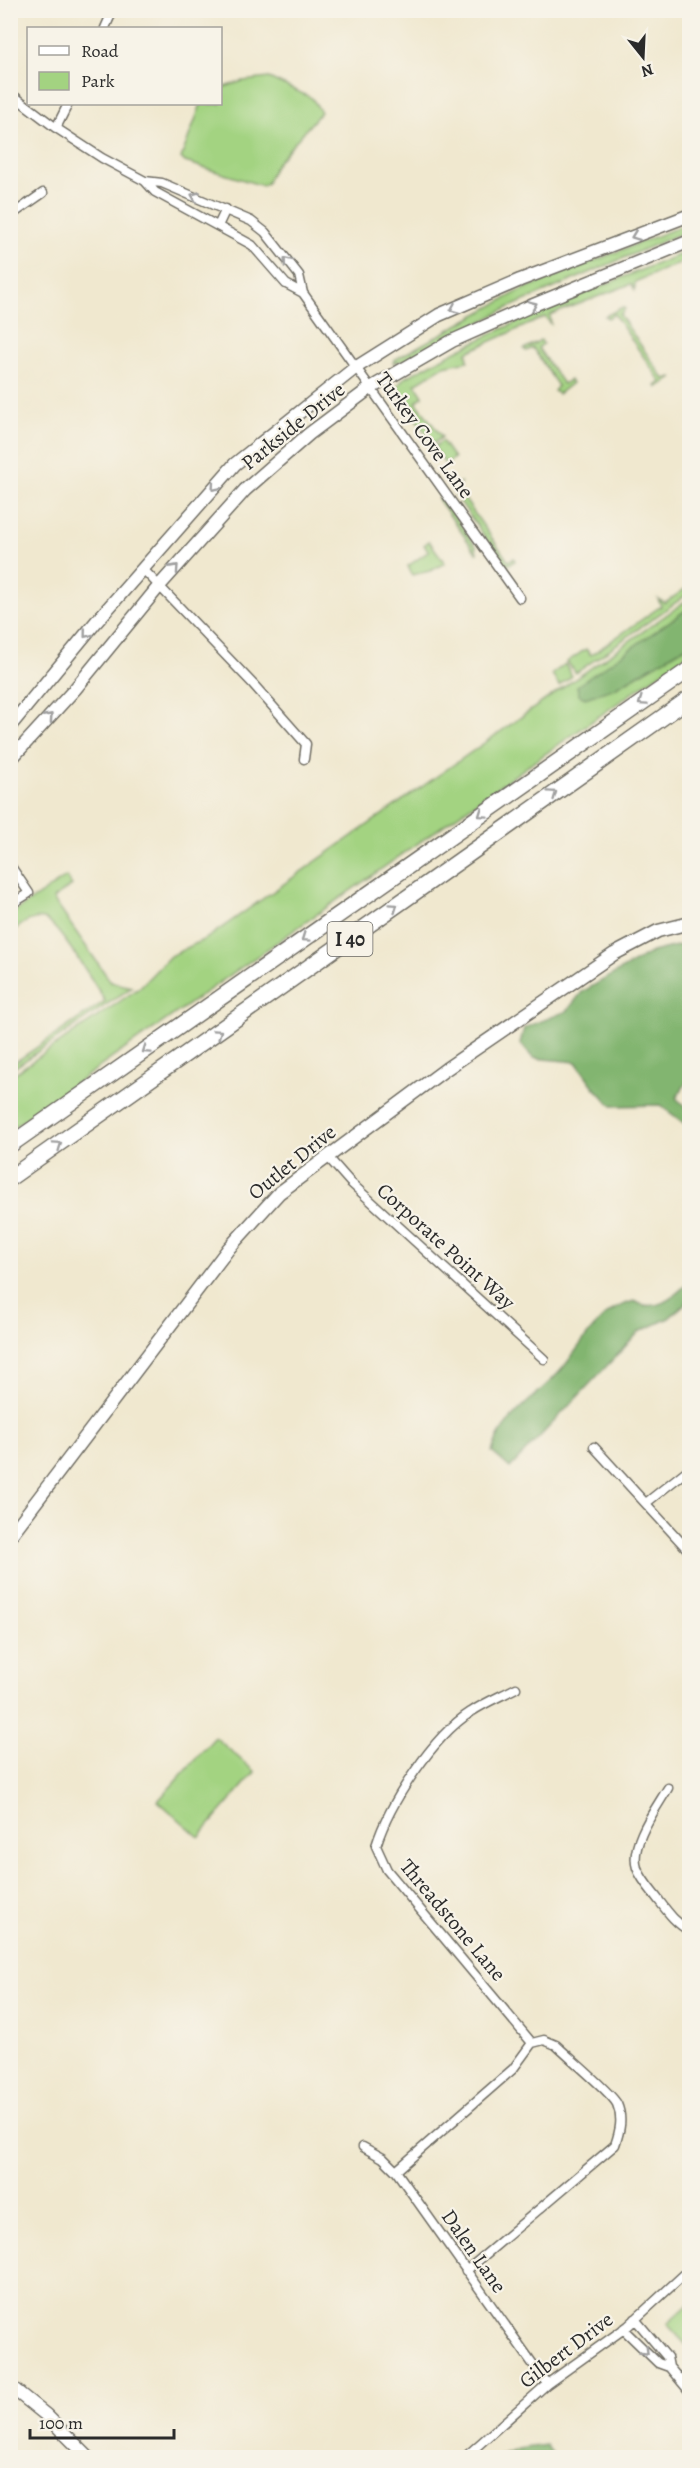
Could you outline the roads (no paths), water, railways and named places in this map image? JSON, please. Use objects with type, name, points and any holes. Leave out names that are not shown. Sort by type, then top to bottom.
[{"type":"highway","name":"I 40","points":[[10,1145],[690,669]]},
{"type":"highway","name":"I 40","points":[[10,1178],[690,699]]},
{"type":"street","points":[[105,27],[113,10]]},
{"type":"street","name":"Turkey Cove Lane","points":[[10,93],[56,128],[102,158],[145,181],[155,192],[252,245],[286,284],[303,293]]},
{"type":"street","points":[[56,128],[68,105]]},
{"type":"street","name":"Turkey Cove Lane","points":[[145,181],[162,183],[226,209],[251,221],[265,232],[299,275],[303,293],[330,329],[369,389],[520,598]]},
{"type":"street","points":[[10,216],[43,193]]},
{"type":"street","points":[[218,226],[226,209]]},
{"type":"street","name":"Parkside Drive","points":[[10,726],[235,464],[355,368],[439,315],[520,280],[690,215]]},
{"type":"street","name":"Parkside Drive","points":[[10,760],[75,689],[160,585],[259,477],[309,434],[369,389],[453,341],[531,306],[690,241]]},
{"type":"street","points":[[143,569],[306,744],[304,759]]},
{"type":"street","points":[[10,865],[29,893],[10,905]]},
{"type":"street","name":"Outlet Drive","points":[[10,1536],[240,1234],[279,1193],[503,1029],[614,954],[658,931],[690,922]]},
{"type":"street","name":"Corporate Point Way","points":[[327,1156],[350,1182],[544,1359]]},
{"type":"street","points":[[594,1447],[690,1552]]},
{"type":"street","points":[[646,1503],[690,1468]]},
{"type":"street","name":"Threadstone Lane","points":[[516,1688],[470,1712],[439,1738],[401,1794],[381,1831],[376,1846],[387,1870],[532,2043]]},
{"type":"street","points":[[669,1788],[642,1833],[635,1864],[671,1917],[690,1931]]},
{"type":"street","points":[[396,2171],[513,2069],[532,2043],[544,2040],[556,2045],[616,2101],[621,2116],[620,2131],[615,2145],[466,2271]]},
{"type":"street","name":"Dalen Lane","points":[[363,2147],[383,2158],[396,2171],[547,2384]]},
{"type":"street","name":"Gilbert Drive","points":[[464,2457],[547,2384],[623,2330],[690,2270]]},
{"type":"street","points":[[635,2319],[667,2357],[669,2367],[690,2392]]},
{"type":"street","points":[[623,2330],[658,2363],[669,2367]]},
{"type":"street","points":[[10,2386],[46,2415],[89,2457]]}]
